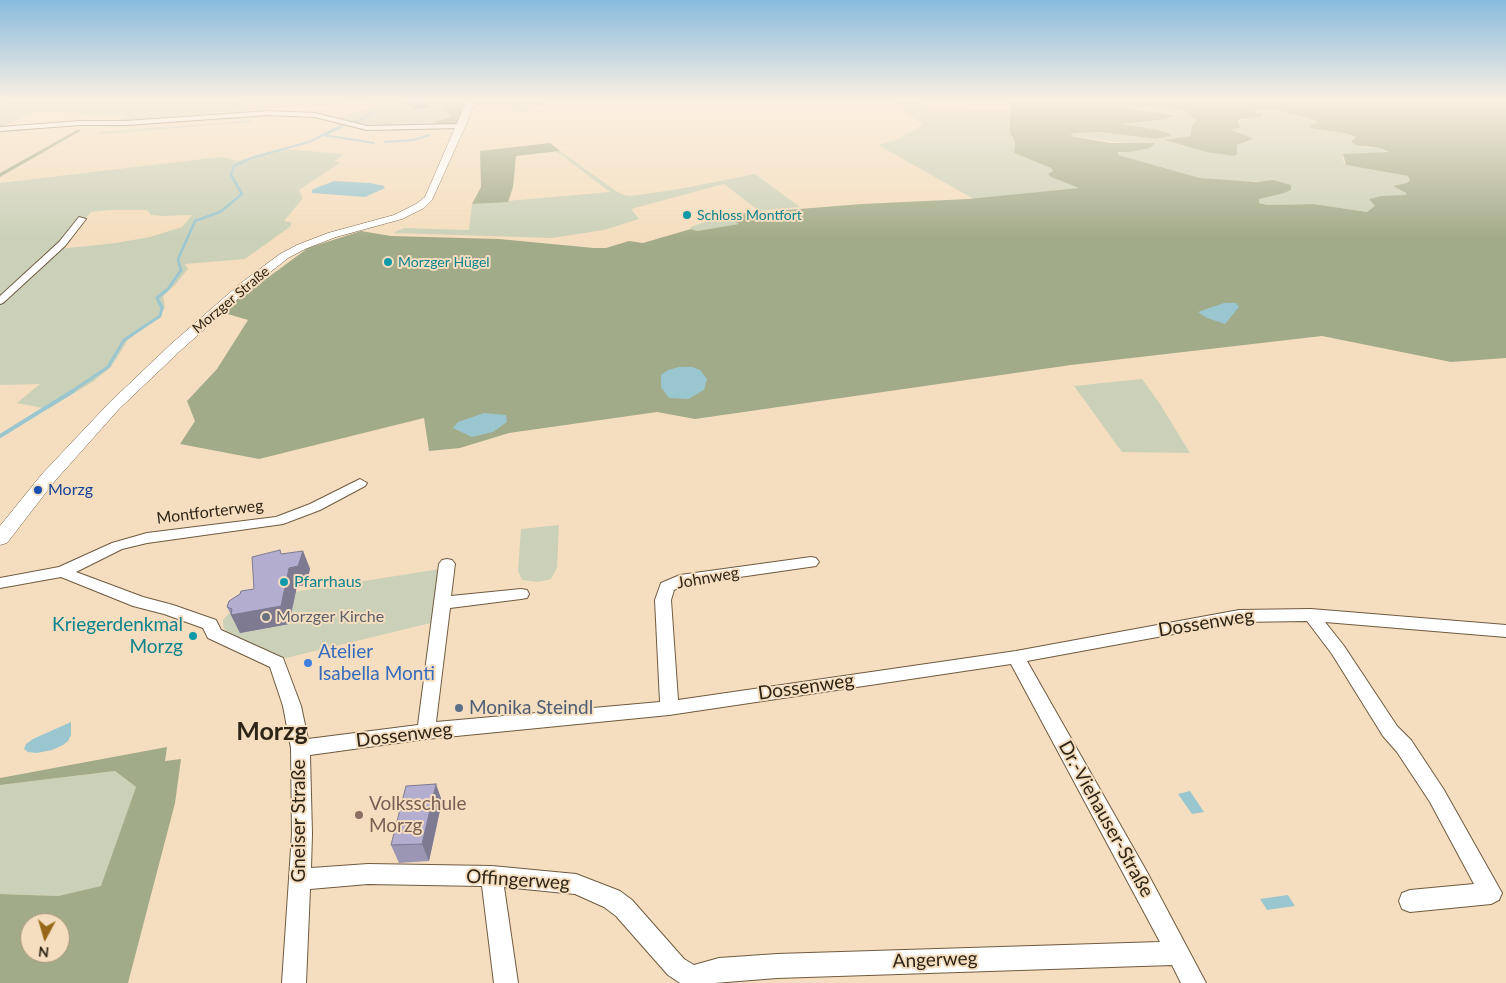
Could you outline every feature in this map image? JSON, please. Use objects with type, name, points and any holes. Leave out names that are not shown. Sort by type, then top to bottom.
[{"type":"street","name":"Morzger Straße","points":[[0,539],[48,478],[114,406],[244,286],[284,256],[301,247],[332,235],[398,217],[422,204],[432,193],[452,146]]},
{"type":"street","points":[[0,302],[62,244],[82,219]]},
{"type":"street","name":"Montforterweg","points":[[62,572],[117,546],[147,538],[278,521],[315,507],[360,483]]},
{"type":"street","name":"Johnweg","points":[[668,708],[663,600],[667,587],[680,580],[812,562]]},
{"type":"street","points":[[426,731],[447,564]]},
{"type":"street","points":[[0,583],[62,572]]},
{"type":"street","name":"Gneiser Straße","points":[[62,572],[139,602],[167,609],[210,624],[214,634],[277,663],[292,706],[300,748],[302,830],[294,983]]},
{"type":"street","points":[[442,603],[521,594]]},
{"type":"street","points":[[1311,615],[1338,650],[1390,731],[1404,746],[1437,796],[1491,893],[1410,901]]},
{"type":"street","name":"Dossenweg","points":[[300,748],[426,731],[668,708],[1016,657],[1239,616],[1311,615],[1506,631]]},
{"type":"street","name":"Dr.-Viehauser-Straße","points":[[1016,657],[1139,879],[1194,983]]},
{"type":"street","name":"Offingerweg","points":[[300,879],[368,874],[492,876],[576,884],[612,899],[624,908],[676,967],[695,980]]},
{"type":"street","points":[[492,876],[506,983]]},
{"type":"street","name":"Angerweg","points":[[695,980],[719,970],[777,966],[1178,953]]},
{"type":"green space","points":[[49,146],[54,146],[0,177],[0,173]]},
{"type":"green space","points":[[525,146],[554,146],[560,151],[516,156],[513,187],[508,202],[472,204],[481,187],[480,151]]},
{"type":"green space","points":[[880,146],[1015,146],[1014,153],[1051,168],[1080,188],[974,199]]},
{"type":"green space","points":[[1015,146],[1152,146],[1130,152],[1118,152],[1118,155],[1200,178],[1256,182],[1273,180],[1291,185],[1291,190],[1259,199],[1259,203],[1267,205],[1314,204],[1367,212],[1375,206],[1369,199],[1381,196],[1406,195],[1406,193],[1393,186],[1407,183],[1410,180],[1408,176],[1346,165],[1343,154],[1389,152],[1380,148],[1363,146],[1506,146],[1506,358],[1451,362],[1322,336],[1071,365],[695,419],[657,412],[509,433],[460,448],[429,451],[424,418],[259,459],[180,444],[195,421],[187,401],[217,369],[248,320],[221,312],[308,248],[361,231],[391,236],[499,239],[606,248],[629,241],[643,243],[691,229],[697,231],[739,224],[724,216],[736,214],[862,204],[968,199],[1079,188],[1051,177],[1048,174],[1053,171],[1051,168],[1014,153]]},
{"type":"green space","points":[[1127,146],[1183,146],[1206,152],[1236,150],[1237,146],[1362,146],[1380,148],[1389,153],[1343,154],[1343,161],[1346,165],[1408,176],[1410,180],[1407,183],[1394,186],[1406,193],[1406,195],[1370,200],[1376,206],[1367,212],[1314,204],[1267,205],[1259,203],[1258,199],[1272,181],[1229,181],[1200,178],[1117,155],[1118,152],[1130,152]]},
{"type":"green space","points":[[1185,146],[1237,146],[1237,154],[1234,156],[1206,152]]},
{"type":"green space","points":[[281,149],[344,154],[334,162],[341,162],[299,190],[303,198],[284,221],[291,222],[291,226],[245,259],[185,264],[188,269],[163,296],[165,307],[161,315],[128,340],[111,367],[94,381],[48,409],[17,403],[40,384],[0,385],[0,183],[220,157],[238,161]],"holes":[[[147,210],[151,215],[192,215],[182,227],[150,237],[116,243],[59,249],[91,212]]]},
{"type":"green space","points":[[556,151],[560,151],[624,195],[631,196],[679,189],[755,174],[800,207],[759,211],[724,184],[631,209],[639,219],[604,230],[552,238],[393,233],[404,228],[469,230],[472,204],[610,192]]},
{"type":"green space","points":[[724,216],[740,224],[697,231],[690,227]]},
{"type":"green space","points":[[1142,379],[1190,453],[1122,452],[1074,386]]},
{"type":"green space","points":[[559,525],[557,568],[551,579],[538,582],[522,580],[518,571],[521,529]]},
{"type":"green space","points":[[440,569],[435,622],[286,658],[233,636],[225,630],[223,625],[223,620],[228,614],[281,594]]},
{"type":"green space","points":[[167,747],[165,761],[181,759],[175,803],[128,983],[0,983],[0,894],[58,896],[101,886],[136,787],[115,771],[0,785],[0,778]]},
{"type":"green space","points":[[115,771],[136,787],[102,886],[58,896],[0,894],[0,785]]},
{"type":"water","points":[[334,181],[370,183],[384,186],[385,188],[365,197],[312,193],[312,190]]},
{"type":"water","points":[[1224,303],[1236,303],[1239,307],[1225,324],[1207,318],[1198,312]]},
{"type":"water","points":[[679,367],[692,367],[700,370],[707,379],[704,390],[688,399],[669,398],[661,387],[661,375],[668,370]]},
{"type":"water","points":[[484,413],[506,415],[507,422],[493,432],[472,437],[453,428],[458,422]]},
{"type":"water","points":[[71,722],[71,735],[63,745],[52,750],[37,753],[28,752],[24,749],[26,744],[33,739]]},
{"type":"water","points":[[1190,791],[1204,812],[1192,814],[1178,794]]},
{"type":"water","points":[[1288,895],[1295,906],[1267,910],[1260,899]]},
{"type":"building","points":[[280,550],[281,554],[303,551],[298,566],[289,568],[281,606],[231,615],[232,609],[227,607],[229,601],[240,594],[241,591],[254,589],[252,557]]},
{"type":"building","points":[[436,784],[422,844],[391,845],[406,786]]},
{"type":"waterway","points":[[232,176],[234,166],[254,157],[295,146]]},
{"type":"waterway","points":[[181,270],[178,259],[195,221],[220,212],[242,194],[231,175]]},
{"type":"waterway","points":[[71,392],[108,367],[124,340],[160,316],[162,308],[157,298],[168,289],[181,270]]},
{"type":"waterway","points":[[0,436],[73,391]]},
{"type":"place","name":"Schloss Montfort","points":[[687,215]]},
{"type":"place","name":"Morzger Hügel","points":[[388,262]]},
{"type":"place","name":"Morzg","points":[[38,490]]},
{"type":"place","name":"Pfarrhaus","points":[[284,582]]},
{"type":"place","name":"Morzger Kirche","points":[[266,617]]},
{"type":"place","name":"Kriegerdenkmal Morzg","points":[[193,636]]},
{"type":"place","name":"Atelier Isabella Monti","points":[[308,663]]},
{"type":"place","name":"Monika Steindl","points":[[459,708]]},
{"type":"place","name":"Volksschule Morzg","points":[[359,815]]},
{"type":"district","name":"Morzg","points":[[272,732]]}]
